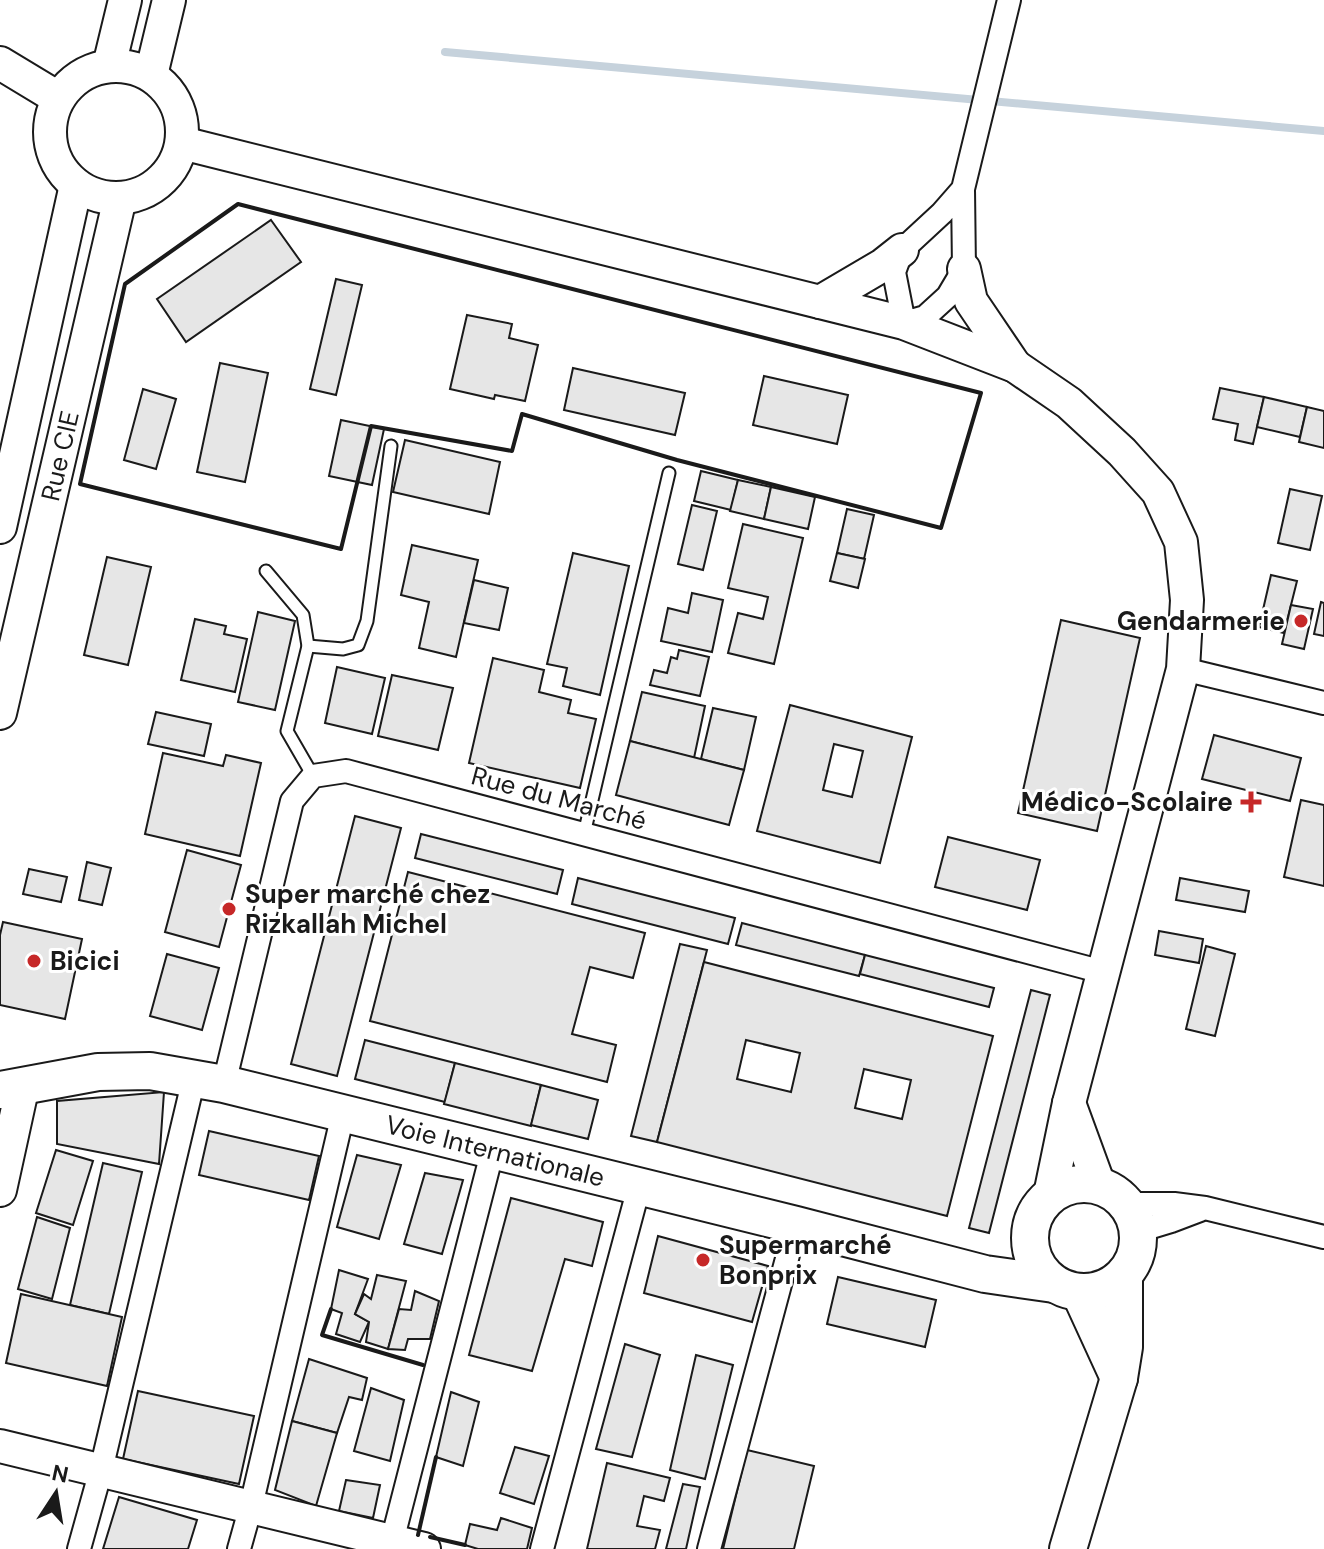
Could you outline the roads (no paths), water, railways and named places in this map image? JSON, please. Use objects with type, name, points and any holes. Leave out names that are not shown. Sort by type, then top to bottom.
[{"type":"main road","name":"Voie Internationale","points":[[11,1088],[98,1072],[150,1071],[209,1081],[493,1149],[985,1274],[1067,1288]]},
{"type":"main road","points":[[1082,1183],[1121,1207],[1138,1247],[1124,1275],[1111,1286],[1096,1291],[1067,1288],[1039,1270],[1030,1252],[1029,1237],[1038,1207],[1050,1195],[1082,1183]]},
{"type":"main road","points":[[985,1274],[1030,1252]]},
{"type":"main road","points":[[1068,1549],[1119,1378],[1124,1347],[1124,1275]]},
{"type":"main road","points":[[1067,1288],[1119,1378]]},
{"type":"street","points":[[109,66],[125,0]]},
{"type":"street","points":[[151,75],[169,0]]},
{"type":"street","points":[[1009,0],[963,189],[964,269],[971,301],[1015,366]]},
{"type":"street","points":[[0,63],[58,98]]},
{"type":"street","points":[[109,66],[130,67],[151,75],[166,88],[177,105],[182,124],[182,143],[170,171],[148,191],[120,198],[97,196],[76,185],[55,160],[49,129],[58,98],[79,76],[109,66]]},
{"type":"street","points":[[182,143],[904,323],[1015,366],[1069,403],[1122,452],[1158,492],[1181,542],[1187,600],[1183,669],[1069,1103],[1050,1195]]},
{"type":"street","name":"Rue CIE","points":[[0,527],[76,185]]},
{"type":"street","points":[[820,302],[883,265],[902,250],[963,189]]},
{"type":"street","name":"Rue CIE","points":[[0,713],[120,198]]},
{"type":"street","points":[[902,250],[894,272],[904,323]]},
{"type":"street","points":[[904,323],[925,317],[948,296],[964,269]]},
{"type":"street","points":[[1183,669],[1324,703]]},
{"type":"street","name":"Rue du Marché","points":[[313,776],[346,771],[1103,972]]},
{"type":"street","points":[[79,1549],[209,1081],[292,801],[313,776]]},
{"type":"street","points":[[0,1190],[11,1088]]},
{"type":"street","points":[[1069,1103],[1121,1207],[1174,1204],[1205,1208],[1324,1237]]},
{"type":"street","points":[[239,1549],[343,1114]]},
{"type":"street","points":[[391,1545],[493,1149]]},
{"type":"street","points":[[542,1549],[639,1187]]},
{"type":"street","points":[[709,1549],[796,1225]]},
{"type":"street","points":[[0,1446],[251,1506],[391,1545],[424,1549]]},
{"type":"lane","points":[[308,646],[343,649],[358,645],[367,621],[391,446]]},
{"type":"lane","points":[[584,834],[669,473]]},
{"type":"lane","points":[[266,571],[303,615],[308,646],[287,731],[313,776]]},
{"type":"waterway","points":[[445,52],[1324,131]]},
{"type":"place","name":"Gendarmerie","points":[[1301,621]]},
{"type":"place","name":"Médico-Scolaire","points":[[1251,802]]},
{"type":"place","name":"Super marché chez Rizkallah Michel","points":[[229,909]]},
{"type":"place","name":"Bicici","points":[[34,961]]},
{"type":"place","name":"Supermarché Bonprix","points":[[703,1260]]}]
